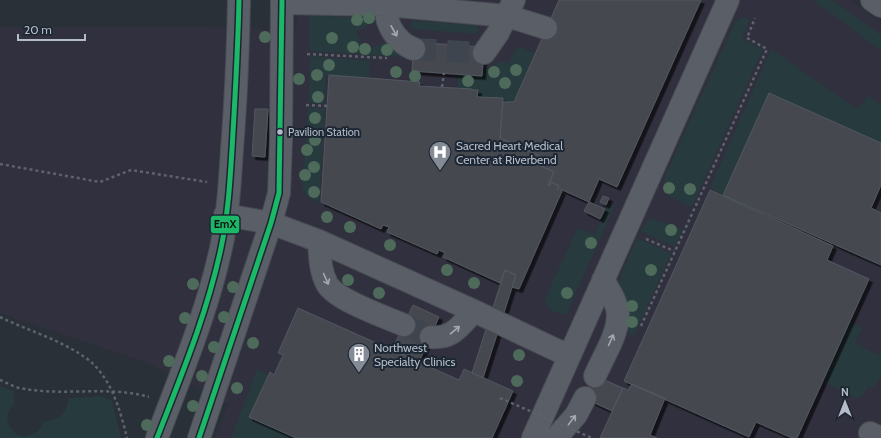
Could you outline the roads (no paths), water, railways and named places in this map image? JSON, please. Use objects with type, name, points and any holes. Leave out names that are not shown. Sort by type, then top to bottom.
[{"type":"street","points":[[158,438],[203,310],[221,248],[230,186],[238,66],[238,0]]},
{"type":"street","points":[[533,438],[728,0]]},
{"type":"street","points":[[872,0],[881,6]]},
{"type":"street","points":[[199,438],[271,223],[279,194],[282,140],[282,2],[389,2],[510,8],[546,28]]},
{"type":"street","points":[[389,2],[387,16],[395,35],[406,47],[414,49]]},
{"type":"street","points":[[484,52],[498,33],[510,8]]},
{"type":"street","points":[[225,215],[271,223],[319,241],[569,356]]},
{"type":"street","points":[[319,241],[321,270],[328,285],[337,295],[404,325]]},
{"type":"street","points":[[595,376],[616,329],[618,314],[614,300],[603,280]]},
{"type":"street","points":[[430,337],[445,337],[455,331],[474,311]]},
{"type":"street","points":[[556,438],[576,416],[585,398]]},
{"type":"tunnel","points":[[414,49],[484,53]]},
{"type":"tunnel","points":[[404,325],[431,337]]},
{"type":"place","name":"Pavilion Station","points":[[280,132]]},
{"type":"place","name":"Sacred Heart Medical Center at Riverbend","points":[[440,172]]},
{"type":"place","name":"Northwest Specialty Clinics","points":[[359,374]]}]
